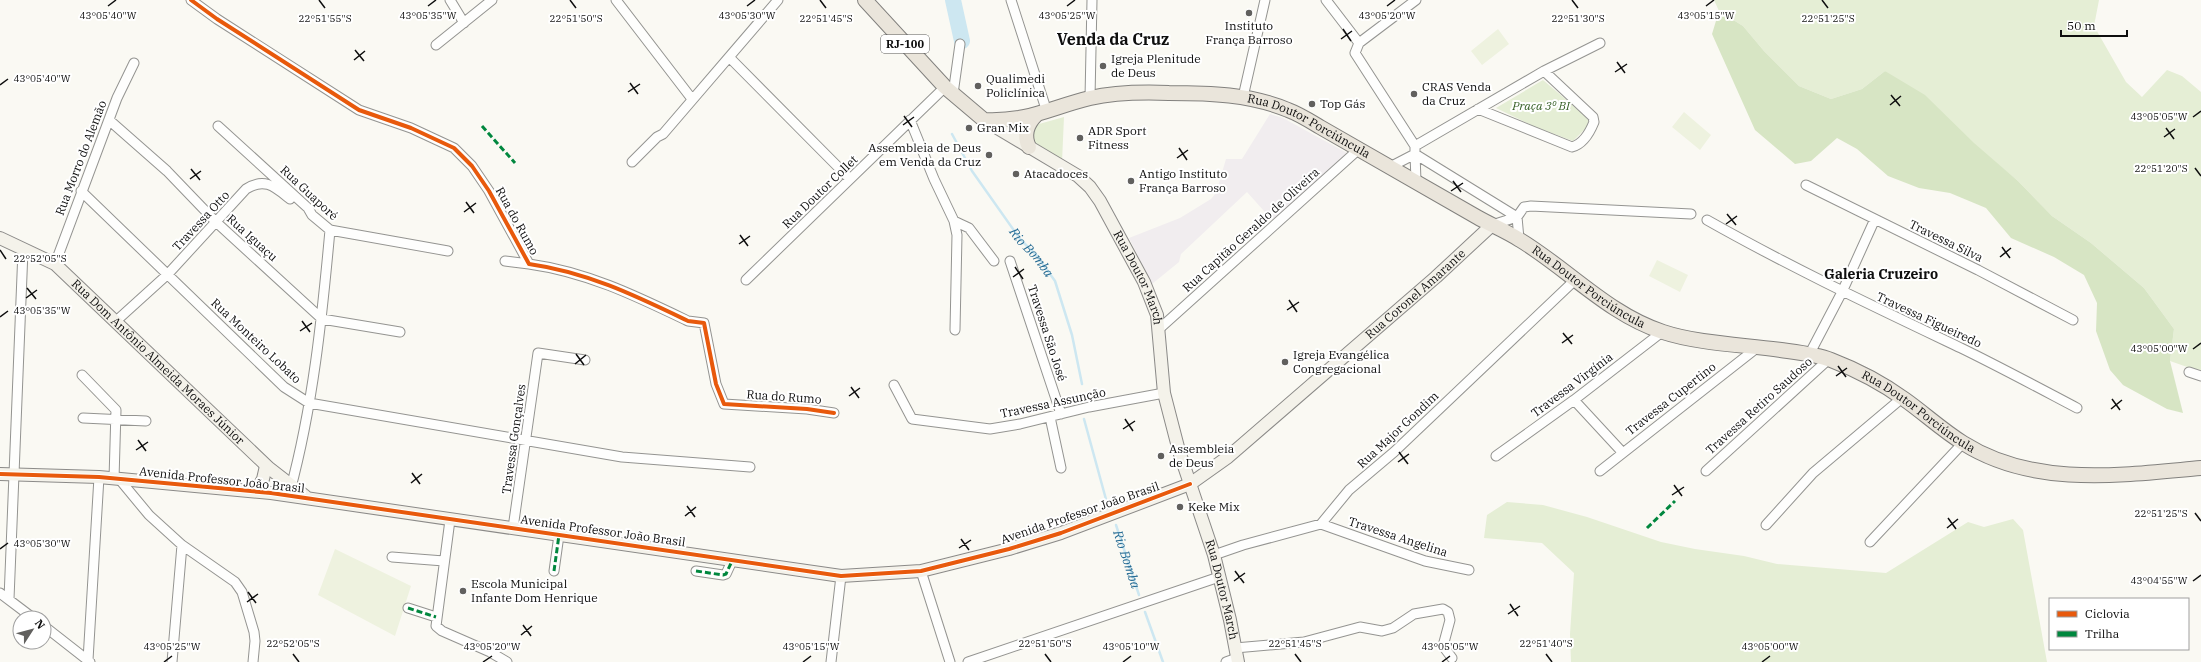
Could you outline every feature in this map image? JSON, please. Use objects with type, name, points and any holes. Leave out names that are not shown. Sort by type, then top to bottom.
[{"type":"main road","name":"Rua Doutor March","points":[[865,0],[949,91],[984,120],[1078,176],[1090,187],[1100,201],[1144,282],[1157,315],[1164,393],[1190,484],[1214,555],[1234,658]]},
{"type":"main road","name":"Rua Doutor Porciúncula","points":[[984,120],[1012,120],[1042,114],[1090,98],[1135,92],[1209,93],[1243,97],[1288,110],[1359,149],[1519,239],[1602,300],[1629,317],[1662,332],[1688,338],[1758,347],[1829,359],[1858,371],[1902,398],[1963,443],[1990,457],[2056,474],[2100,476],[2201,468]]},
{"type":"main road","points":[[1029,147],[1026,139],[1027,128],[1042,114]]},
{"type":"main road","name":"Rua Coronel Amarante","points":[[1190,484],[1228,457],[1430,282],[1492,225]]},
{"type":"main road","name":"Rua Dom Antônio Almeida Moraes Júnior","points":[[0,238],[22,250],[55,264],[266,466],[290,491],[308,498]]},
{"type":"main road","points":[[256,491],[263,479],[266,466]]},
{"type":"main road","name":"Avenida Professor João Brasil","points":[[0,474],[99,477],[117,480],[256,491],[290,491]]},
{"type":"main road","name":"Avenida Professor João Brasil","points":[[308,498],[450,520],[841,576],[921,571],[1009,549],[1062,533],[1190,484]]},
{"type":"street","name":"Rua do Rumo","points":[[191,0],[223,23],[359,110],[411,128],[454,148],[472,166],[489,191],[528,264],[578,274],[597,280],[688,321],[704,323],[716,384],[724,404],[806,409],[834,413]]},
{"type":"street","points":[[450,0],[464,23]]},
{"type":"street","points":[[436,45],[492,0]]},
{"type":"street","points":[[616,0],[692,99]]},
{"type":"street","points":[[632,162],[657,137],[664,134],[692,99],[778,0]]},
{"type":"street","points":[[1011,0],[1042,114]]},
{"type":"street","points":[[1090,98],[1092,0]]},
{"type":"street","points":[[1243,97],[1265,0]]},
{"type":"street","points":[[1326,0],[1359,43]]},
{"type":"street","points":[[1416,0],[1359,43],[1355,53],[1415,150],[1517,217]]},
{"type":"street","points":[[1390,167],[1478,109],[1544,71],[1600,43]]},
{"type":"street","points":[[949,91],[960,44]]},
{"type":"street","points":[[729,56],[850,178]]},
{"type":"street","name":"Rua Morro do Alemão","points":[[55,264],[117,98],[134,63]]},
{"type":"street","points":[[1478,109],[1572,147],[1576,146],[1590,132],[1594,122],[1593,117],[1544,71]]},
{"type":"street","name":"Rua Doutor Collet","points":[[746,280],[910,120],[949,91]]},
{"type":"street","name":"Rua Iguaçu","points":[[109,120],[167,171],[216,222],[322,319]]},
{"type":"street","points":[[910,120],[934,179],[954,221],[957,235],[955,330]]},
{"type":"street","name":"Rua Guaporé","points":[[218,126],[308,208],[312,215],[330,230],[448,251]]},
{"type":"street","name":"Rua Capitão Geraldo de Oliveira","points":[[1158,330],[1359,149]]},
{"type":"street","points":[[1415,150],[1416,181]]},
{"type":"street","name":"Travessa Otto","points":[[115,322],[168,274],[246,189],[255,183],[270,185],[305,212],[312,215]]},
{"type":"street","name":"Travessa Silva","points":[[1806,185],[2073,320]]},
{"type":"street","name":"Rua Monteiro Lobato","points":[[81,191],[284,387],[309,403],[622,457],[750,467]]},
{"type":"street","points":[[1492,225],[1517,217],[1524,208],[1531,206],[1691,214]]},
{"type":"street","points":[[1517,217],[1519,239]]},
{"type":"street","points":[[1810,355],[1842,292],[1875,219]]},
{"type":"street","name":"Travessa Figueiredo","points":[[1707,220],[1754,247],[1842,292],[1962,348],[2077,408]]},
{"type":"street","points":[[954,221],[969,228],[994,261]]},
{"type":"street","points":[[290,491],[309,403],[322,319],[330,230]]},
{"type":"street","points":[[8,599],[22,250]]},
{"type":"street","points":[[505,261],[528,264]]},
{"type":"street","name":"Travessa São José","points":[[1010,261],[1061,414]]},
{"type":"street","name":"Rua Major Gondim","points":[[1321,524],[1349,490],[1400,446],[1575,280]]},
{"type":"street","points":[[322,319],[400,332]]},
{"type":"street","name":"Travessa Virgínia","points":[[1496,456],[1574,400],[1662,332]]},
{"type":"street","name":"Travessa Cupertino","points":[[1600,471],[1758,347]]},
{"type":"street","name":"Travessa Gonçalves","points":[[513,528],[527,440],[538,353],[585,360]]},
{"type":"street","name":"Travessa Retiro Saudoso","points":[[1706,471],[1829,359]]},
{"type":"street","points":[[2189,372],[2201,376]]},
{"type":"street","points":[[82,375],[113,406],[117,420],[117,480],[149,515],[182,545],[235,582],[242,592],[254,632],[255,641],[253,662]]},
{"type":"street","name":"Travessa Assunção","points":[[894,385],[912,419],[990,428],[1020,424],[1164,393]]},
{"type":"street","points":[[1766,525],[1813,473],[1902,398]]},
{"type":"street","points":[[1574,400],[1622,453]]},
{"type":"street","points":[[1050,417],[1061,468]]},
{"type":"street","points":[[83,418],[146,421]]},
{"type":"street","points":[[1870,542],[1963,443]]},
{"type":"street","points":[[89,661],[99,477]]},
{"type":"street","points":[[450,520],[436,617],[438,628],[490,652],[507,662]]},
{"type":"street","points":[[1214,555],[1243,545],[1321,524]]},
{"type":"street","name":"Travessa Angelina","points":[[1321,524],[1426,561],[1469,570]]},
{"type":"street","points":[[554,571],[559,535]]},
{"type":"street","points":[[172,662],[182,545]]},
{"type":"street","points":[[392,557],[444,561]]},
{"type":"street","points":[[696,571],[723,575],[726,574],[732,561]]},
{"type":"street","points":[[921,571],[950,662]]},
{"type":"street","points":[[831,662],[841,576]]},
{"type":"street","points":[[968,662],[1219,578]]},
{"type":"street","points":[[0,593],[22,610]]},
{"type":"street","points":[[408,608],[436,617]]},
{"type":"street","points":[[1234,658],[1360,627],[1382,631],[1393,628],[1414,614],[1432,610],[1446,610],[1450,615],[1443,646],[1452,658]]},
{"type":"street","points":[[52,632],[89,661]]},
{"type":"shaded area","points":[[1270,114],[1283,118],[1347,153],[1273,221],[1247,192],[1181,254],[1179,262],[1152,284],[1129,238],[1180,218],[1211,199],[1216,193],[1226,159],[1242,159]]},
{"type":"green space","points":[[1714,0],[2099,0],[2094,26],[2126,82],[2142,97],[2167,70],[2182,76],[2201,92],[2201,370],[2170,361],[2174,329],[2144,288],[2091,243],[2052,216],[2018,181],[1885,71],[1862,89],[1831,99],[1799,86],[1764,51],[1743,26],[1719,11]]},
{"type":"green space","points":[[1719,11],[1743,26],[1764,51],[1799,86],[1831,99],[1862,89],[1885,71],[1925,95],[1974,143],[2018,181],[2052,216],[2091,243],[2144,288],[2174,329],[2170,361],[2183,413],[2167,409],[2123,385],[2110,370],[2096,331],[2097,303],[2084,275],[2054,257],[2011,238],[1986,208],[1950,193],[1919,188],[1888,176],[1857,149],[1837,138],[1811,161],[1795,164],[1755,130],[1712,34]]},
{"type":"green space","points":[[1498,29],[1509,44],[1482,65],[1471,51]]},
{"type":"green space","name":"Praça 3º BI","points":[[1543,80],[1589,119],[1587,127],[1573,141],[1533,126],[1496,108]]},
{"type":"green space","points":[[1684,112],[1711,135],[1700,150],[1672,127]]},
{"type":"green space","points":[[1064,117],[1062,162],[1036,146],[1032,140],[1033,127]]},
{"type":"green space","points":[[1657,260],[1688,275],[1680,292],[1649,276]]},
{"type":"green space","points":[[1507,502],[1543,505],[1587,517],[1661,542],[1695,549],[1744,556],[1777,564],[1886,573],[1968,522],[1984,527],[2013,519],[2023,530],[2047,662],[1571,662],[1570,634],[1574,573],[1542,543],[1484,538],[1487,515]]},
{"type":"green space","points":[[335,549],[411,586],[395,636],[318,595]]},
{"type":"waterway","name":"Rio Bomba","points":[[953,0],[962,41]]},
{"type":"waterway","name":"Rio Bomba","points":[[952,134],[972,171],[1020,239],[1037,256],[1055,281],[1072,335],[1082,384]]},
{"type":"waterway","name":"Rio Bomba","points":[[1084,419],[1107,503]]},
{"type":"waterway","name":"Rio Bomba","points":[[1116,525],[1139,595]]},
{"type":"waterway","name":"Rio Bomba","points":[[1145,612],[1163,662]]},
{"type":"marked path","points":[[482,126],[515,163]]},
{"type":"marked path","points":[[1647,528],[1675,501]]},
{"type":"marked path","points":[[554,571],[559,535]]},
{"type":"marked path","points":[[696,571],[723,575],[726,574],[732,561]]},
{"type":"marked path","points":[[408,608],[436,617]]},
{"type":"cycle path","points":[[191,0],[217,19],[359,110],[411,128],[454,148],[472,166],[489,191],[529,264],[591,279],[630,294],[688,321],[704,323],[716,384],[724,404],[807,409],[834,413]]},
{"type":"cycle path","points":[[0,474],[99,477],[271,493],[841,576],[921,571],[1009,549],[1061,533],[1190,484]]},
{"type":"place","name":"Instituto França Barroso","points":[[1249,13]]},
{"type":"place","name":"Igreja Plenitude de Deus","points":[[1103,66]]},
{"type":"place","name":"Qualimedi Policlínica","points":[[978,86]]},
{"type":"place","name":"CRAS Venda da Cruz","points":[[1414,94]]},
{"type":"place","name":"Top Gás","points":[[1312,104]]},
{"type":"place","name":"Gran Mix","points":[[969,128]]},
{"type":"place","name":"ADR Sport Fitness","points":[[1080,138]]},
{"type":"place","name":"Assembleia de Deus em Venda da Cruz","points":[[989,155]]},
{"type":"place","name":"Atacadoces","points":[[1016,174]]},
{"type":"place","name":"Antigo Instituto França Barroso","points":[[1131,181]]},
{"type":"place","name":"Igreja Evangélica Congregacional","points":[[1285,362]]},
{"type":"place","name":"Assembleia de Deus","points":[[1161,456]]},
{"type":"place","name":"Keke Mix","points":[[1180,507]]},
{"type":"place","name":"Escola Municipal Infante Dom Henrique","points":[[463,591]]},
{"type":"district","name":"Venda da Cruz","points":[[1113,39]]},
{"type":"district","name":"Galeria Cruzeiro","points":[[1881,274]]}]
